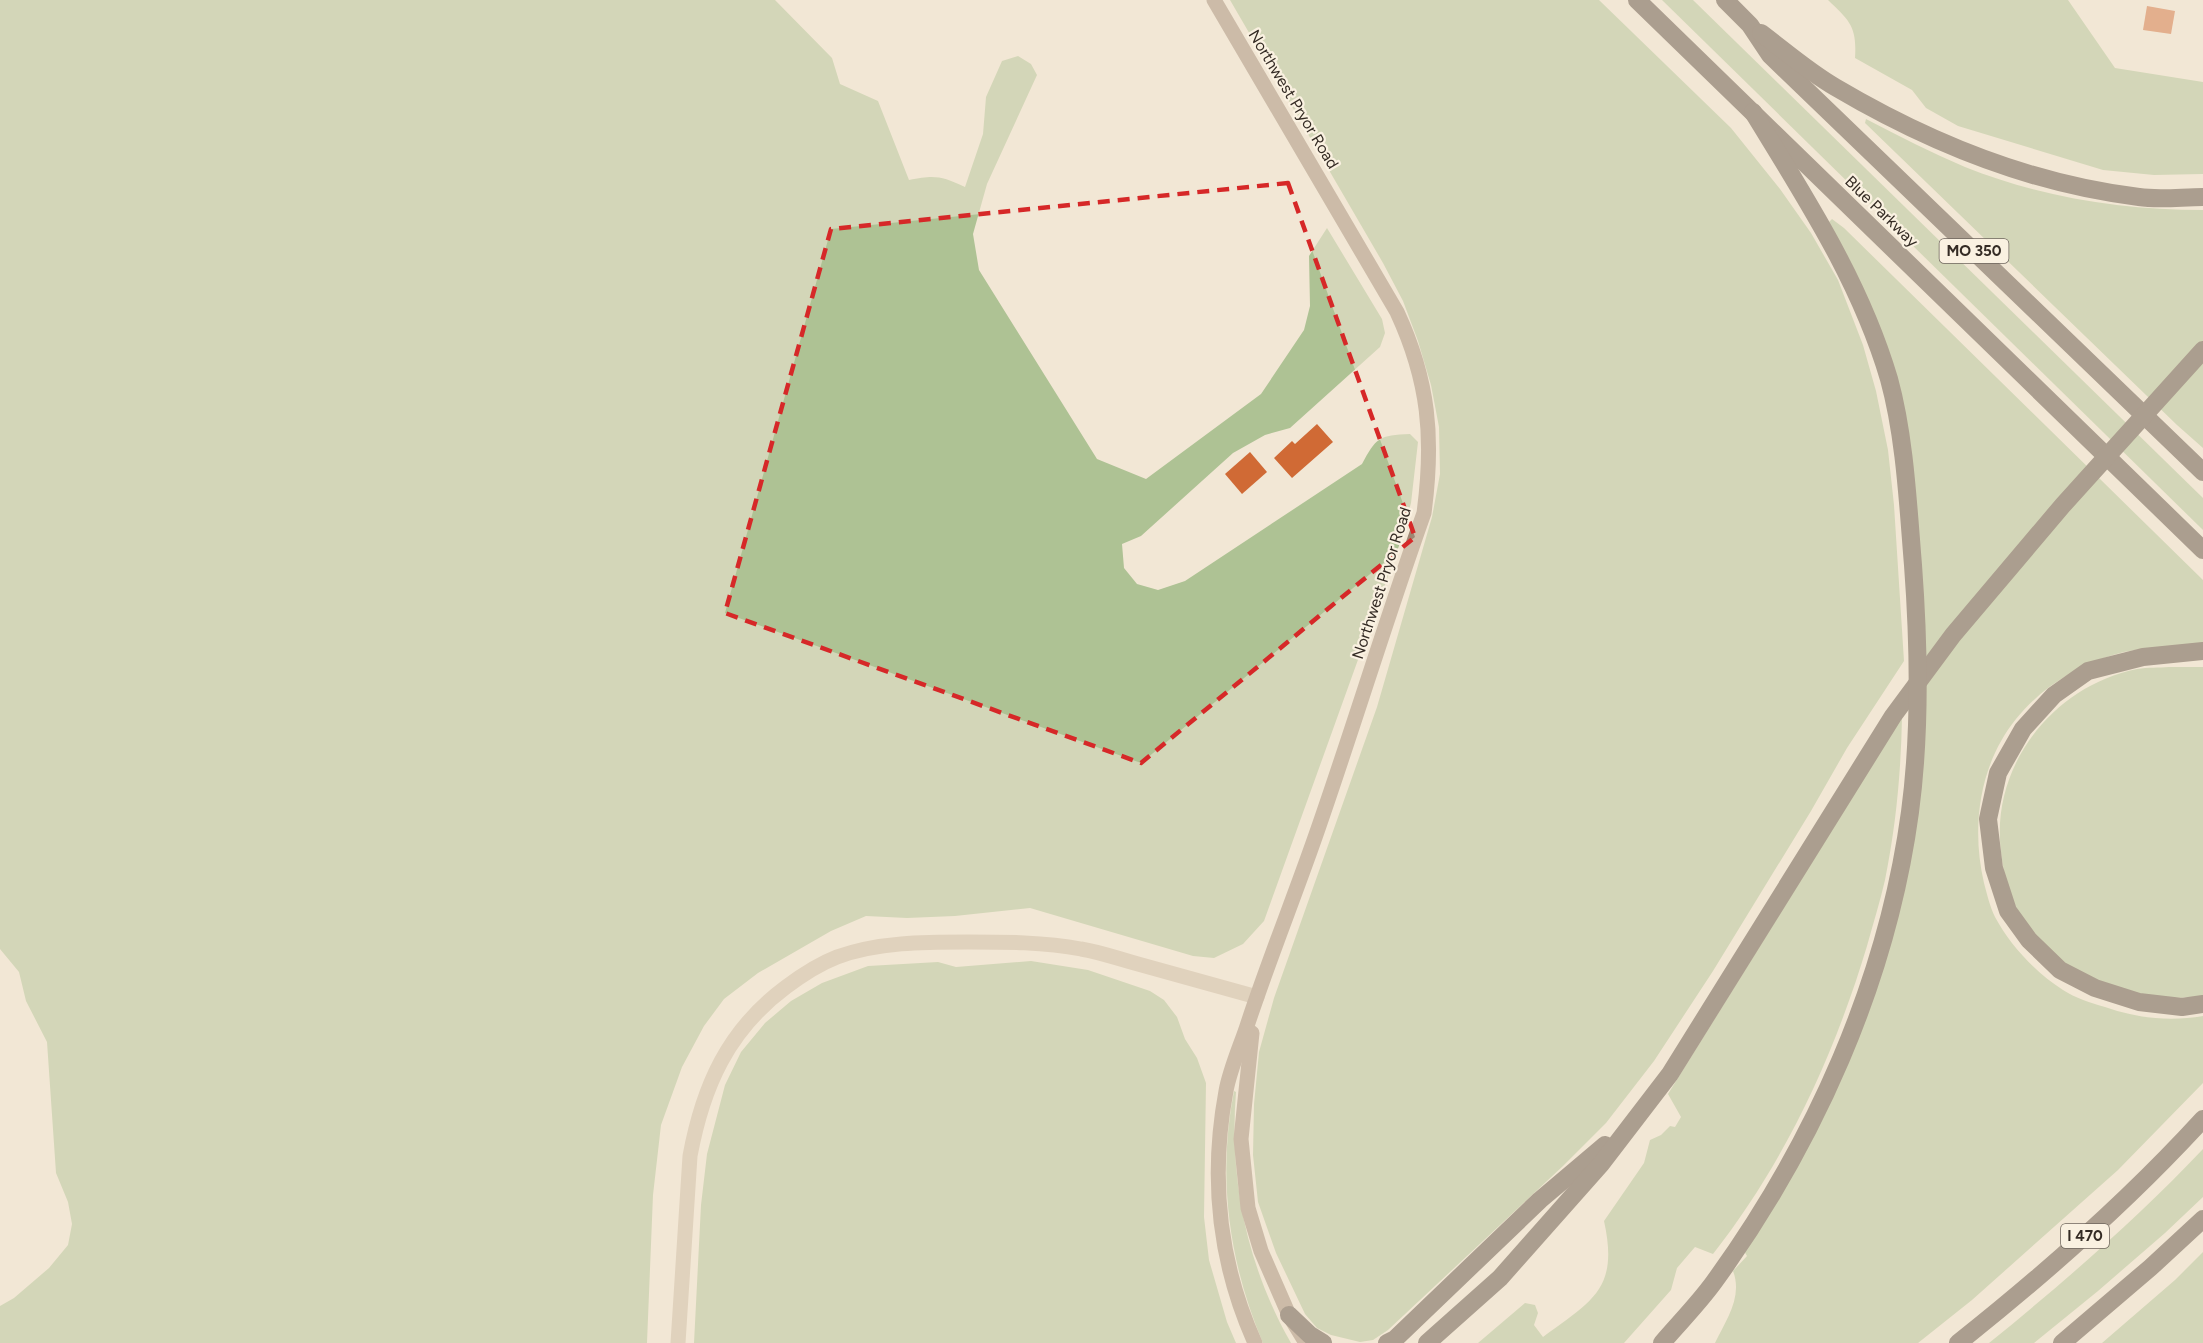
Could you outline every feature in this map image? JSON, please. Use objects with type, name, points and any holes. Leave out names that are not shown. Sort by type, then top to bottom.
[{"type":"highway","name":"Blue Parkway","points":[[1638,0],[2203,550]]},
{"type":"highway","name":"MO 350","points":[[1725,0],[1750,25],[1770,55],[2203,472]]},
{"type":"highway","points":[[1750,25],[1834,87],[1942,143],[2005,167],[2063,183],[2141,197],[2203,196]]},
{"type":"highway","points":[[1662,1343],[1713,1284],[1766,1202],[1808,1132],[1842,1056],[1871,979],[1896,887],[1910,811],[1916,733],[1918,637],[1901,442],[1890,381],[1863,305],[1825,230],[1753,112]]},
{"type":"highway","points":[[1427,1343],[1500,1278],[1601,1164],[1670,1074],[1893,716],[1953,635],[2063,505],[2203,350]]},
{"type":"highway","points":[[2203,651],[2143,657],[2088,671],[2054,695],[2022,729],[1998,773],[1988,819],[1994,868],[2008,911],[2029,940],[2060,970],[2096,988],[2139,1002],[2182,1007],[2203,1004]]},
{"type":"highway","points":[[1387,1343],[1395,1339],[1540,1200],[1642,1111]]},
{"type":"highway","name":"I 470","points":[[1958,1343],[2013,1299],[2109,1215],[2203,1119]]},
{"type":"highway","points":[[2062,1343],[2203,1219]]},
{"type":"highway","points":[[1289,1315],[1310,1335],[1323,1343]]},
{"type":"main road","name":"Northwest Pryor Road","points":[[1214,0],[1397,312],[1416,359],[1423,387],[1430,436],[1429,473],[1424,513],[1318,828],[1227,1088],[1220,1128],[1217,1183],[1220,1217],[1232,1277],[1255,1343]]},
{"type":"main road","name":"Northwest Pryor Road","points":[[1257,997],[1241,1139],[1248,1208],[1261,1251],[1289,1315],[1306,1343]]},
{"type":"street","points":[[678,1343],[690,1156],[695,1128],[706,1092],[724,1054],[743,1027],[766,1001],[804,974],[837,957],[884,945],[1011,942],[1081,949],[1257,997]]},
{"type":"highlighted area","points":[[1288,183],[1415,537],[1141,763],[725,613],[831,229]]},
{"type":"green space","points":[[0,0],[775,0],[832,58],[840,84],[878,101],[909,180],[925,177],[938,178],[965,187],[983,134],[986,97],[1002,61],[1018,56],[1031,64],[1037,75],[987,184],[973,234],[979,270],[1097,459],[1146,479],[1261,394],[1304,330],[1310,306],[1309,256],[1327,228],[1382,319],[1385,333],[1380,347],[1290,428],[1265,435],[1233,453],[1141,536],[1122,544],[1124,568],[1137,584],[1158,590],[1185,581],[1362,464],[1375,443],[1385,437],[1410,434],[1418,442],[1411,503],[1400,543],[1264,921],[1243,944],[1214,958],[1193,956],[1030,908],[955,916],[907,918],[866,916],[831,931],[758,973],[724,999],[704,1026],[682,1067],[661,1125],[653,1195],[647,1343],[0,1343],[0,1306],[14,1298],[49,1268],[68,1245],[72,1224],[68,1202],[56,1173],[47,1042],[26,1001],[19,972],[0,949]]},
{"type":"green space","points":[[1230,0],[1599,0],[1731,128],[1780,189],[1811,233],[1838,280],[1863,345],[1876,391],[1888,450],[1894,505],[1904,661],[1847,748],[1713,971],[1654,1061],[1606,1123],[1388,1330],[1373,1340],[1360,1342],[1331,1335],[1317,1328],[1305,1314],[1276,1253],[1258,1202],[1253,1155],[1254,1104],[1259,1052],[1274,998],[1377,707],[1432,517],[1440,474],[1439,427],[1431,385],[1403,301]]},
{"type":"green space","points":[[1662,0],[1693,0],[2203,498],[2203,530]]},
{"type":"green space","points":[[1828,0],[2068,0],[2115,68],[2203,82],[2203,174],[2154,175],[2103,170],[1958,126],[1926,108],[1912,90],[1855,58],[1855,39],[1850,25]]},
{"type":"green space","points":[[1866,119],[1965,167],[2022,186],[2082,200],[2112,204],[2203,210],[2203,448],[1865,123]]},
{"type":"green space","points":[[1832,219],[1844,228],[2203,580],[2203,645],[2135,650],[2099,660],[2072,672],[2048,688],[2016,719],[2003,737],[1986,776],[1981,797],[1978,840],[1984,883],[1995,917],[2024,958],[2063,990],[2094,1004],[2153,1018],[2178,1019],[2203,1016],[2203,1083],[2118,1170],[1972,1300],[1918,1343],[1715,1343],[1735,1299],[1736,1281],[1733,1271],[1747,1256],[1744,1251],[1798,1165],[1916,823],[1904,427],[1829,222]]},
{"type":"green space","points":[[2203,667],[2203,996],[2182,998],[2155,997],[2132,992],[2082,975],[2056,959],[2037,939],[2016,908],[2006,881],[2001,852],[2000,820],[2006,790],[2017,761],[2033,735],[2054,712],[2079,693],[2107,678],[2137,669]]},
{"type":"green space","points":[[1902,717],[1897,799],[1889,860],[1879,905],[1854,987],[1804,1108],[1784,1146],[1739,1219],[1713,1254],[1695,1247],[1677,1268],[1671,1290],[1624,1343],[1478,1343],[1525,1303],[1535,1305],[1538,1313],[1534,1325],[1543,1337],[1576,1313],[1598,1291],[1608,1263],[1608,1244],[1604,1221],[1644,1163],[1650,1140],[1661,1135],[1670,1126],[1675,1127],[1681,1117],[1668,1094]]},
{"type":"green space","points":[[1031,961],[1088,970],[1150,991],[1164,1000],[1177,1017],[1185,1039],[1197,1058],[1206,1083],[1204,1217],[1209,1260],[1227,1322],[1236,1343],[694,1343],[701,1205],[707,1154],[725,1085],[741,1052],[765,1023],[791,1001],[822,983],[868,966],[938,962],[956,967]]},
{"type":"green space","points":[[1234,1091],[1236,1092],[1235,1158],[1244,1222],[1263,1284],[1291,1343],[1263,1343],[1251,1313],[1234,1251],[1229,1219],[1227,1155]]},
{"type":"green space","points":[[2203,1149],[2203,1197],[2165,1233],[2034,1343],[1989,1343],[2099,1249]]},
{"type":"green space","points":[[2203,1252],[2203,1343],[2102,1343],[2175,1280]]},
{"type":"building","points":[[2147,6],[2175,11],[2171,34],[2143,30]]},
{"type":"building","points":[[1317,424],[1333,442],[1292,478],[1274,458],[1292,441],[1295,444]]},
{"type":"building","points":[[1250,452],[1267,472],[1242,494],[1225,474]]}]
